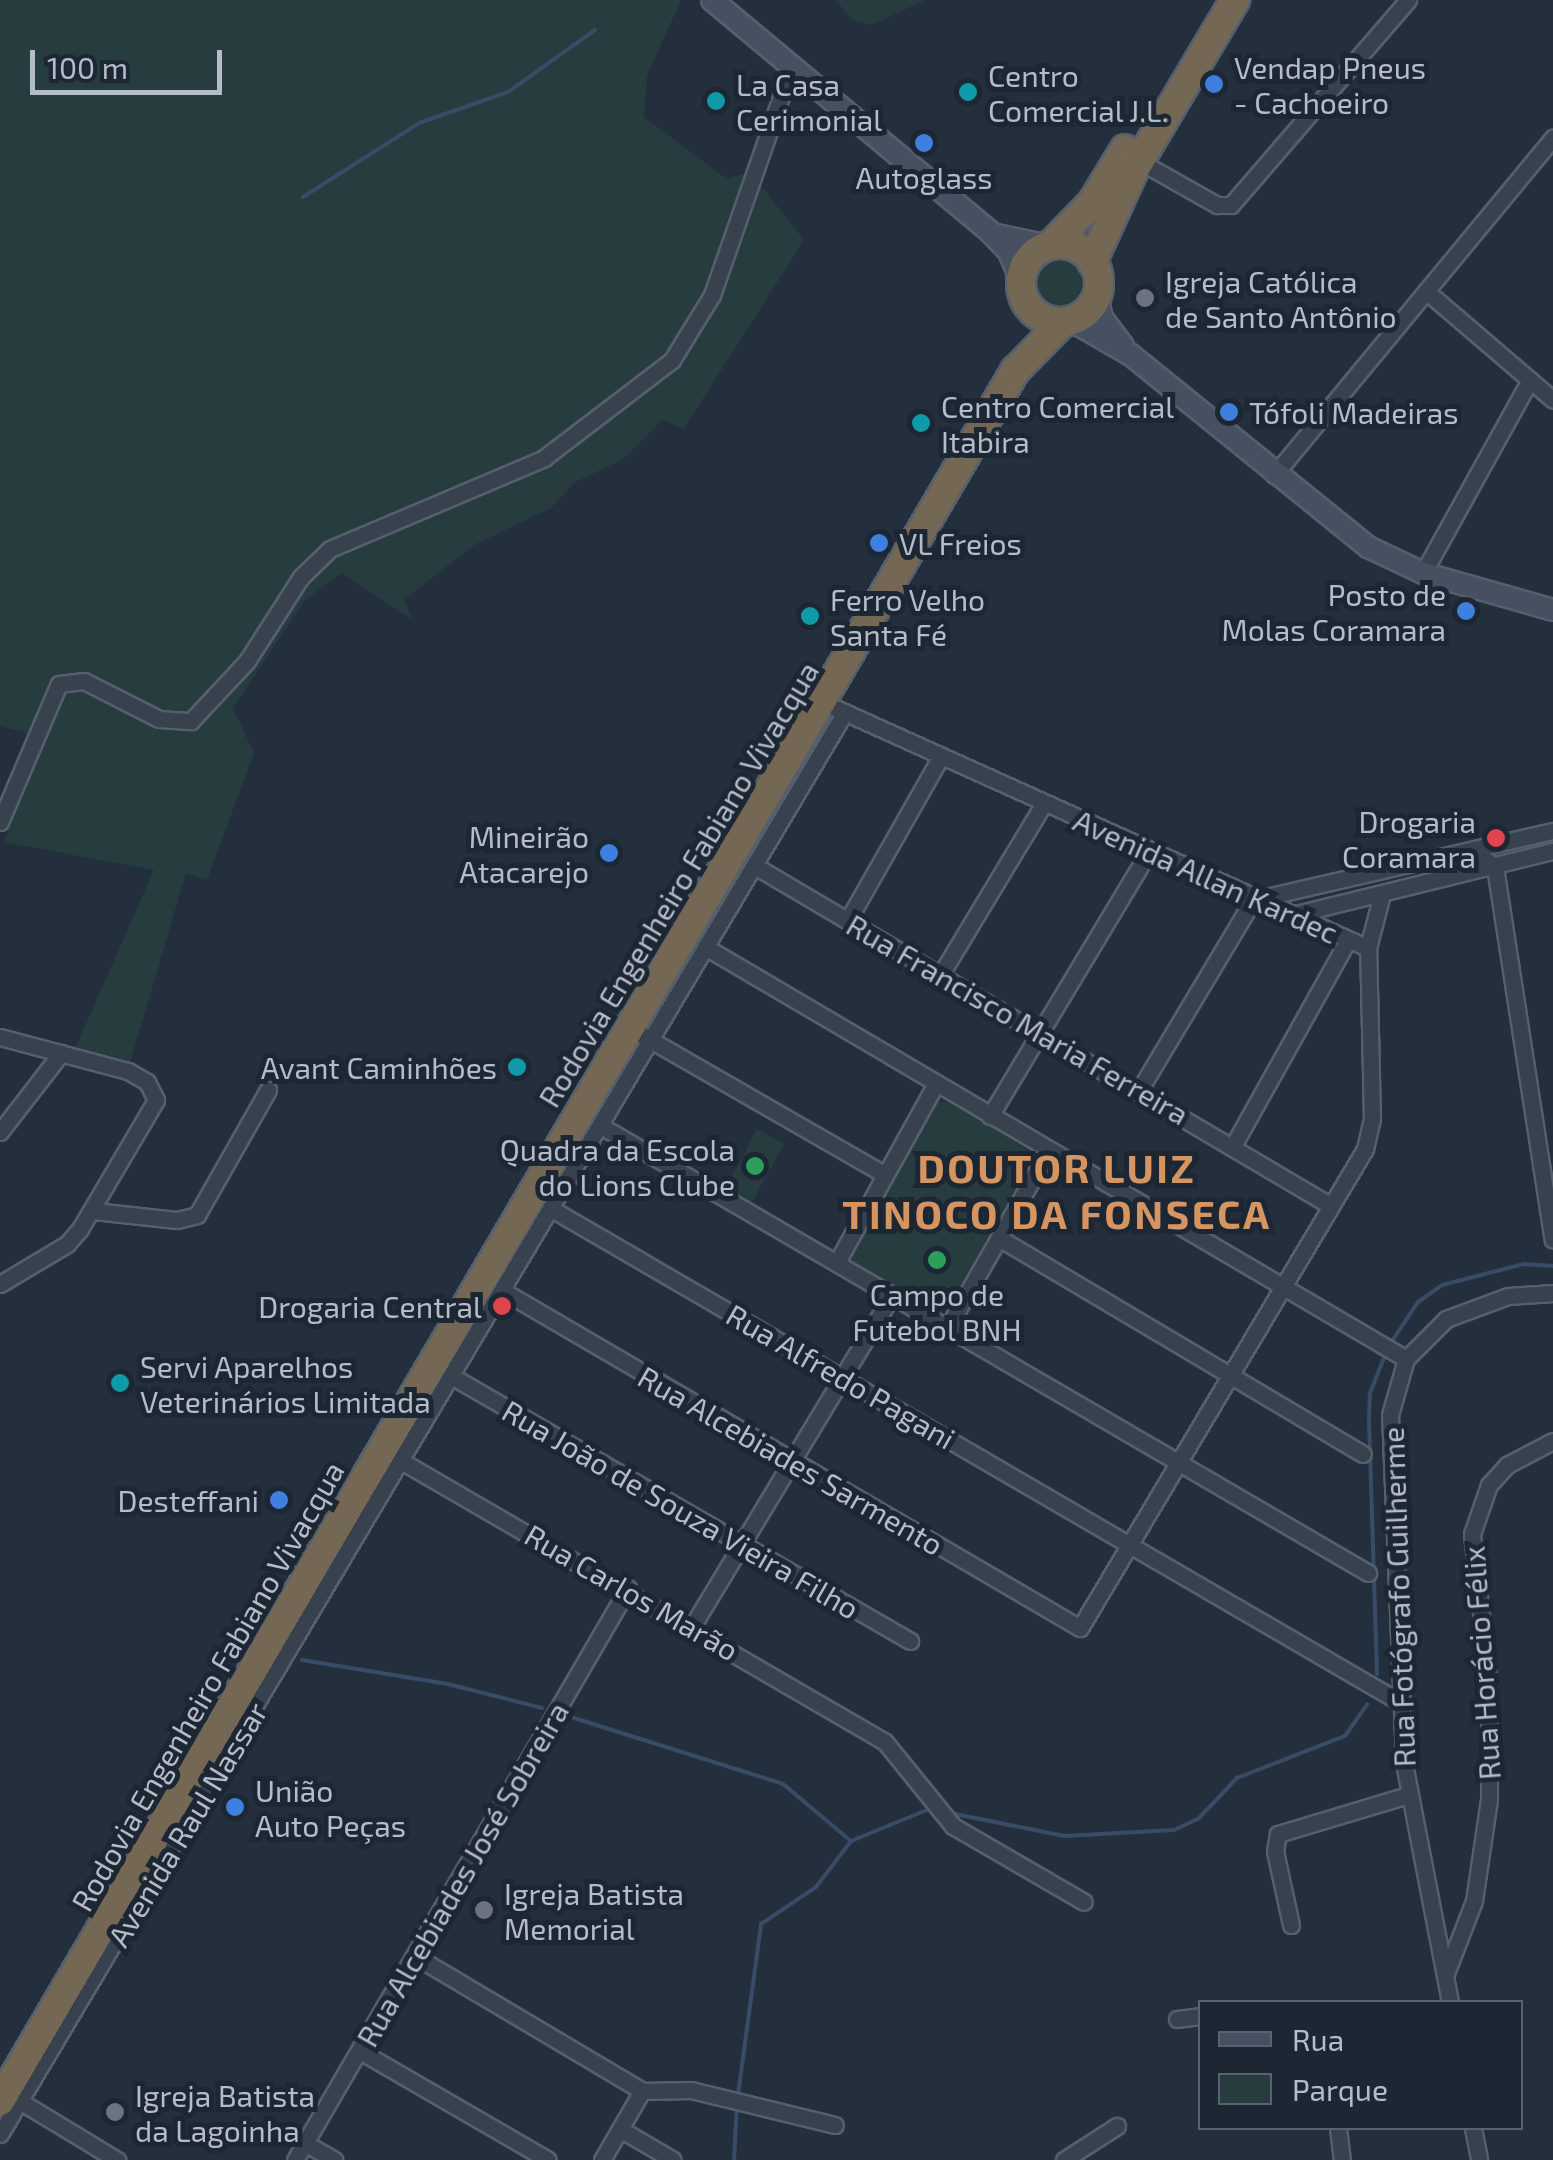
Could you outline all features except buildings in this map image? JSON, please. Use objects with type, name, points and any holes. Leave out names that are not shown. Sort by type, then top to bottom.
[{"type":"highway","points":[[1213,0],[1092,202],[1026,265],[1024,292],[1034,313],[1067,322],[1091,305],[1094,276],[1139,160],[1234,0]]},
{"type":"highway","points":[[1049,244],[1072,244],[1094,276]]},
{"type":"highway","name":"Rodovia Engenheiro Fabiano Vivacqua","points":[[1016,371],[1024,292]]},
{"type":"highway","name":"Rodovia Engenheiro Fabiano Vivacqua","points":[[8,2098],[196,1788],[338,1523],[640,1035],[834,708],[1016,371],[1067,322]]},
{"type":"highway","points":[[338,1523],[372,1512]]},
{"type":"main road","points":[[712,0],[990,232],[1008,252],[1024,292]]},
{"type":"main road","points":[[990,232],[1049,244]]},
{"type":"main road","points":[[1094,276],[1102,318],[1131,355],[1274,475],[1368,546],[1424,573],[1552,607]]},
{"type":"main road","points":[[1067,322],[1131,355]]},
{"type":"street","points":[[1139,160],[1217,205],[1231,205],[1408,0]]},
{"type":"street","points":[[0,822],[60,684],[84,681],[159,719],[191,721],[247,661],[301,577],[330,549],[544,458],[660,371],[712,295],[791,68]]},
{"type":"street","points":[[1274,475],[1553,138]]},
{"type":"street","points":[[1426,292],[1553,400]]},
{"type":"street","points":[[1424,573],[1530,380]]},
{"type":"street","points":[[372,1512],[601,1126],[640,1035],[707,948],[755,866],[834,708]]},
{"type":"street","name":"Avenida Allan Kardec","points":[[834,708],[1253,900],[1368,948],[1371,1131],[1232,1376],[1080,1628]]},
{"type":"street","points":[[848,920],[942,756]]},
{"type":"street","points":[[941,974],[1044,803]]},
{"type":"street","points":[[1140,1089],[1253,900],[1553,831]]},
{"type":"street","points":[[1476,851],[1496,867],[1551,1198],[1553,1240]]},
{"type":"street","points":[[1292,915],[1553,851]]},
{"type":"street","points":[[990,1116],[1149,852]]},
{"type":"street","points":[[1422,863],[1428,882]]},
{"type":"street","name":"Rua Francisco Maria Ferreira","points":[[755,866],[1234,1144],[1331,1206]]},
{"type":"street","points":[[1368,948],[1382,894]]},
{"type":"street","points":[[1234,1144],[1348,940]]},
{"type":"street","points":[[707,948],[936,1086],[1395,1352],[1474,1306],[1553,1293]]},
{"type":"street","points":[[640,1035],[885,1175]]},
{"type":"street","points":[[0,1036],[138,1076],[156,1100],[94,1211],[67,1244],[0,1284]]},
{"type":"street","points":[[0,1132],[61,1053]]},
{"type":"street","points":[[837,1262],[936,1086]]},
{"type":"street","points":[[94,1211],[177,1220],[197,1216],[268,1090]]},
{"type":"street","points":[[601,1126],[1368,1574]]},
{"type":"street","points":[[948,1327],[1049,1150]]},
{"type":"street","name":"Rua Alfredo Pagani","points":[[550,1208],[1398,1701]]},
{"type":"street","points":[[999,1238],[1364,1454]]},
{"type":"street","name":"Rua Alcebiades Sarmento","points":[[503,1291],[1080,1628]]},
{"type":"street","points":[[692,1625],[892,1295]]},
{"type":"street","name":"Rua Fotógrafo Guilherme","points":[[1395,1352],[1390,1414],[1398,1701],[1408,1795],[1450,2000]]},
{"type":"street","name":"Rua João de Souza Vieira Filho","points":[[452,1377],[910,1641]]},
{"type":"street","name":"Rua Horácio Félix","points":[[1445,1976],[1466,1931],[1489,1800],[1488,1684],[1472,1534],[1478,1508],[1498,1475],[1553,1441]]},
{"type":"street","name":"Rua Carlos Marão","points":[[403,1462],[692,1625],[886,1742],[953,1826],[1084,1902]]},
{"type":"street","name":"Avenida Raul Nassar","points":[[196,1788],[372,1512]]},
{"type":"street","name":"Rua Alcebiades José Sobreira","points":[[295,2160],[628,1588]]},
{"type":"street","points":[[1291,1925],[1275,1851],[1278,1834],[1408,1795]]},
{"type":"street","points":[[415,1956],[642,2091],[674,2088],[835,2125]]},
{"type":"street","points":[[1178,2020],[1198,2016]]},
{"type":"street","points":[[360,2051],[548,2160]]},
{"type":"street","points":[[602,2160],[642,2091]]},
{"type":"street","points":[[0,2134],[8,2098],[118,2160]]},
{"type":"street","points":[[1064,2160],[1117,2126]]},
{"type":"street","points":[[620,2130],[674,2160]]},
{"type":"street","points":[[1338,2130],[1342,2160]]},
{"type":"street","points":[[1473,2130],[1479,2160]]},
{"type":"street","points":[[305,2143],[334,2160]]},
{"type":"green space","points":[[0,0],[681,0],[647,76],[644,117],[727,179],[750,172],[804,240],[683,430],[663,419],[622,460],[575,482],[551,508],[474,545],[404,600],[413,620],[341,573],[305,600],[233,708],[254,753],[207,880],[186,873],[130,1063],[75,1049],[154,870],[4,842],[42,737],[0,726]]},
{"type":"green space","points":[[835,0],[925,0],[872,25],[853,20]]},
{"type":"green space","points":[[1056,255],[1074,263],[1082,281],[1074,299],[1056,307],[1038,299],[1030,281],[1038,263]]},
{"type":"green space","points":[[938,1102],[956,1103],[1034,1155],[949,1306],[937,1315],[846,1262]]},
{"type":"green space","name":"Quadra da Escola do Lions Clube","points":[[757,1129],[784,1144],[752,1202],[726,1187]]},
{"type":"waterway","points":[[303,197],[419,123],[508,92],[595,30]]},
{"type":"waterway","points":[[1390,1344],[1418,1302],[1442,1285],[1524,1264],[1553,1266]]},
{"type":"waterway","points":[[1377,1674],[1369,1419],[1370,1393],[1386,1353]]},
{"type":"waterway","points":[[302,1660],[448,1684],[542,1708]]},
{"type":"waterway","points":[[955,1814],[1065,1836],[1174,1830],[1198,1819],[1237,1778],[1345,1736],[1367,1704]]},
{"type":"waterway","points":[[574,1718],[783,1784],[851,1841]]},
{"type":"waterway","points":[[738,2095],[761,1924],[816,1887],[851,1841],[927,1810]]},
{"type":"waterway","points":[[734,2160],[737,2105]]},
{"type":"place","name":"Vendap Pneus - Cachoeiro","points":[[1214,84]]},
{"type":"place","name":"Centro Comercial J.L.","points":[[968,92]]},
{"type":"place","name":"La Casa Cerimonial","points":[[716,101]]},
{"type":"place","name":"Autoglass","points":[[924,143]]},
{"type":"place","name":"Igreja Católica de Santo Antônio","points":[[1145,298]]},
{"type":"place","name":"Tófoli Madeiras","points":[[1229,412]]},
{"type":"place","name":"Centro Comercial Itabira","points":[[921,423]]},
{"type":"place","name":"VL Freios","points":[[879,543]]},
{"type":"place","name":"Posto de Molas Coramara","points":[[1466,611]]},
{"type":"place","name":"Ferro Velho Santa Fé","points":[[810,616]]},
{"type":"place","name":"Drogaria Coramara","points":[[1496,838]]},
{"type":"place","name":"Mineirão Atacarejo","points":[[609,853]]},
{"type":"place","name":"Avant Caminhões","points":[[517,1067]]},
{"type":"place","name":"Quadra da Escola do Lions Clube","points":[[755,1166]]},
{"type":"place","name":"Campo de Futebol BNH","points":[[937,1260]]},
{"type":"place","name":"Drogaria Central","points":[[502,1306]]},
{"type":"place","name":"Servi Aparelhos Veterinários Limitada","points":[[120,1383]]},
{"type":"place","name":"Desteffani","points":[[279,1500]]},
{"type":"place","name":"União Auto Peças","points":[[235,1807]]},
{"type":"place","name":"Igreja Batista Memorial","points":[[484,1910]]},
{"type":"place","name":"Igreja Batista da Lagoinha","points":[[115,2112]]},
{"type":"district","name":"DOUTOR LUIZ TINOCO DA FONSECA","points":[[1057,1190]]}]
